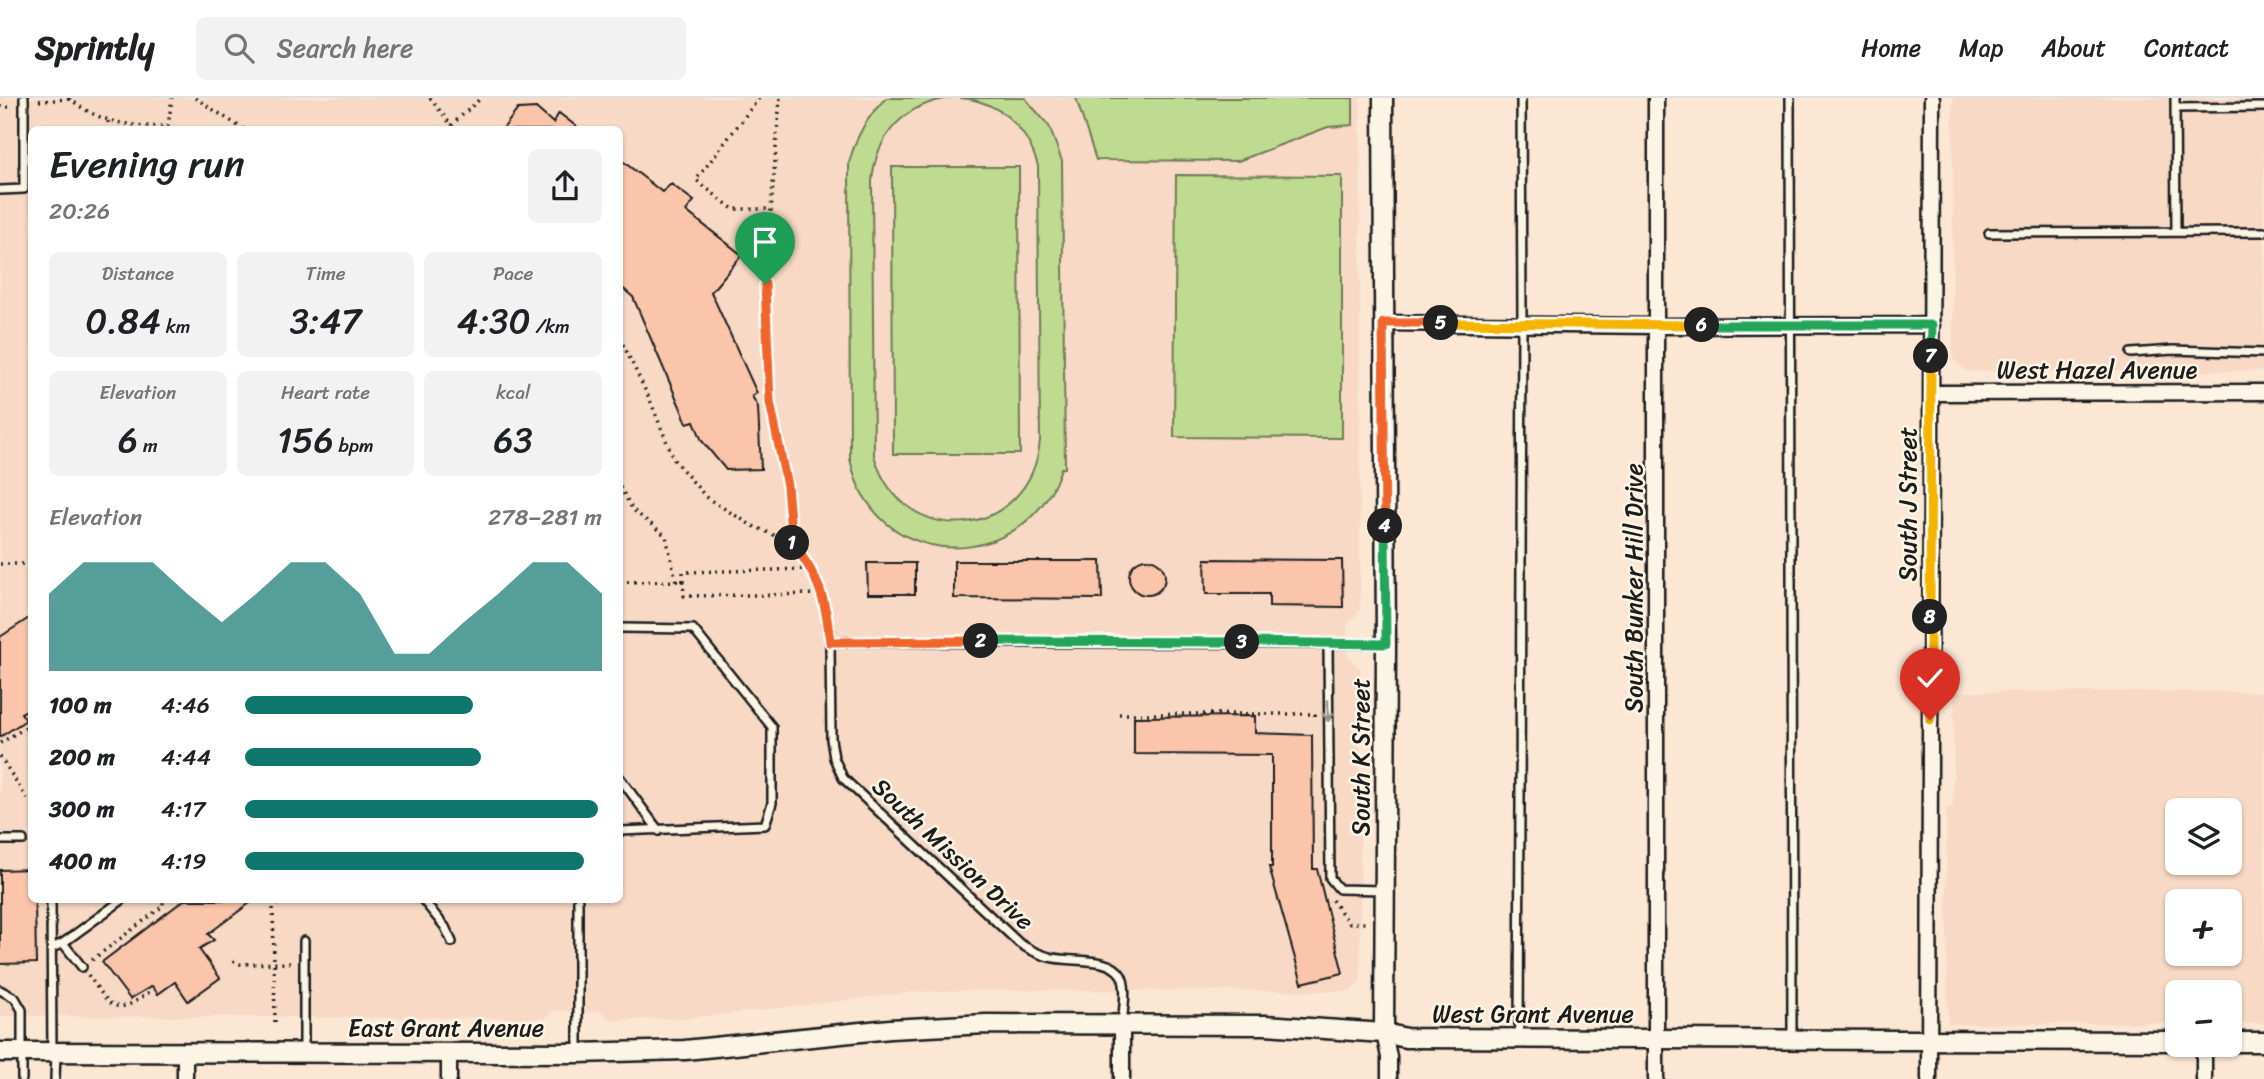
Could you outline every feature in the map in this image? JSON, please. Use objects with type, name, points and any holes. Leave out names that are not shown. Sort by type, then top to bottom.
[{"type":"street","name":"South K Street","points":[[1383,98],[1386,644],[1384,1033],[1389,1057],[1389,1079]]},
{"type":"street","name":"South Bunker Hill Drive","points":[[1656,98],[1656,1079]]},
{"type":"street","name":"South J Street","points":[[1929,1079],[1932,98]]},
{"type":"street","points":[[1383,323],[1932,325]]},
{"type":"street","name":"West Hazel Avenue","points":[[1931,393],[2264,392]]},
{"type":"street","name":"West Grant Avenue","points":[[890,1029],[986,1024],[1265,1025],[1384,1033],[1406,1038],[2165,1041]]},
{"type":"street","points":[[1122,1025],[1122,1079]]},
{"type":"street","name":"East Grant Avenue","points":[[0,1052],[578,1053],[685,1050],[890,1029]]},
{"type":"street","points":[[2242,1042],[2264,1042]]},
{"type":"street","points":[[185,1053],[185,1079]]},
{"type":"street","points":[[449,1054],[449,1079]]},
{"type":"street","points":[[2204,1057],[2204,1079]]},
{"type":"lane","points":[[0,190],[24,189],[24,98]]},
{"type":"lane","points":[[1519,1039],[1521,98]]},
{"type":"lane","points":[[1790,98],[1792,1040]]},
{"type":"lane","points":[[2175,98],[2176,232]]},
{"type":"lane","points":[[2175,108],[2264,107]]},
{"type":"lane","points":[[1989,233],[2264,232]]},
{"type":"lane","points":[[2131,353],[2173,350],[2264,353]]},
{"type":"lane","points":[[623,628],[693,629],[772,727],[772,803],[765,825],[623,831]]},
{"type":"lane","points":[[830,642],[1386,644]]},
{"type":"lane","name":"South Mission Drive","points":[[830,642],[831,739],[834,758],[843,778],[1019,943],[1050,958],[1090,961],[1114,967],[1122,976],[1124,985],[1122,1025]]},
{"type":"lane","points":[[1328,643],[1330,878],[1339,889],[1385,890]]},
{"type":"lane","points":[[623,782],[659,831]]},
{"type":"lane","points":[[0,840],[23,840]]},
{"type":"lane","points":[[51,903],[55,1079]]},
{"type":"lane","points":[[52,948],[118,903]]},
{"type":"lane","points":[[425,903],[445,927],[452,942]]},
{"type":"lane","points":[[578,903],[578,1053]]},
{"type":"lane","points":[[303,941],[303,1052]]},
{"type":"lane","points":[[63,943],[82,967]]},
{"type":"lane","points":[[0,990],[15,998],[22,1010],[22,1079]]},
{"type":"path","points":[[39,101],[69,98],[80,107],[108,121],[132,126]]},
{"type":"path","points":[[168,126],[172,98]]},
{"type":"path","points":[[195,98],[239,126]]},
{"type":"path","points":[[430,98],[453,124]]},
{"type":"path","points":[[451,126],[481,98]]},
{"type":"path","points":[[759,98],[696,180],[733,209],[771,209]]},
{"type":"path","points":[[780,98],[765,284],[770,402],[787,486],[792,543]]},
{"type":"path","points":[[0,107],[16,107]]},
{"type":"path","points":[[108,121],[109,126]]},
{"type":"path","points":[[623,344],[650,400],[674,460],[707,498],[751,526],[792,543],[812,569],[823,594],[830,642]]},
{"type":"path","points":[[623,492],[633,510],[666,536],[676,581]]},
{"type":"path","points":[[0,564],[28,564]]},
{"type":"path","points":[[812,569],[683,572],[684,596],[823,594]]},
{"type":"path","points":[[623,582],[683,581]]},
{"type":"path","points":[[1119,714],[1315,715],[1315,726]]},
{"type":"path","points":[[0,743],[28,726]]},
{"type":"path","points":[[0,756],[28,800]]},
{"type":"path","points":[[1331,898],[1349,923],[1365,923]]},
{"type":"path","points":[[151,991],[135,1003],[116,1007],[108,1003],[82,967],[163,906],[163,903]]},
{"type":"path","points":[[275,1022],[273,907],[279,903]]},
{"type":"path","points":[[233,961],[240,964],[290,963]]},
{"type":"shaded area","points":[[0,98],[1360,98],[1360,610],[1347,625],[1347,655],[1360,669],[1360,983],[1351,991],[913,992],[686,1018],[612,1020],[602,1012],[554,1011],[545,1018],[0,1016]]},
{"type":"shaded area","points":[[1953,98],[2264,98],[2264,371],[1966,371],[1953,359]]},
{"type":"shaded area","points":[[1954,692],[2264,692],[2264,1023],[2242,1023],[2242,980],[2165,980],[2165,1023],[1948,1024],[1946,808],[1953,807]]},
{"type":"green space","points":[[886,98],[952,98],[920,107],[896,124],[880,149],[872,181],[874,455],[889,487],[910,508],[936,520],[964,522],[991,515],[1014,499],[1031,474],[1040,440],[1038,166],[1027,140],[1010,119],[988,105],[960,98],[1025,98],[1049,126],[1062,161],[1065,468],[1061,468],[1047,498],[1026,522],[999,538],[970,546],[940,547],[911,538],[884,521],[863,495],[850,459],[849,163],[863,127]]},
{"type":"green space","points":[[1076,98],[1353,98],[1353,125],[1328,127],[1238,161],[1096,160]]},
{"type":"green space","points":[[892,167],[1019,167],[1020,454],[893,454]]},
{"type":"green space","points":[[1176,175],[1342,176],[1342,438],[1174,437]]},
{"type":"building","points":[[536,108],[553,123],[559,113],[576,126],[505,126],[518,109]]},
{"type":"building","points":[[623,161],[662,192],[671,184],[694,201],[686,211],[742,255],[711,292],[757,393],[752,396],[758,407],[761,469],[726,470],[702,441],[694,421],[687,423],[633,297],[623,289]]},
{"type":"building","points":[[1147,559],[1160,564],[1165,577],[1160,590],[1147,595],[1134,590],[1129,577],[1134,564]]},
{"type":"building","points":[[1205,559],[1342,560],[1343,607],[1269,606],[1269,594],[1206,594]]},
{"type":"building","points":[[954,561],[1101,561],[1102,599],[954,598]]},
{"type":"building","points":[[867,563],[915,563],[915,594],[868,594]]},
{"type":"building","points":[[28,619],[28,709],[21,713],[26,720],[0,737],[0,637]]},
{"type":"building","points":[[1255,716],[1255,733],[1312,735],[1313,869],[1317,869],[1343,973],[1302,983],[1269,867],[1272,867],[1272,755],[1134,754],[1134,717]]},
{"type":"building","points":[[28,869],[28,903],[35,903],[36,963],[0,964],[0,870]]},
{"type":"building","points":[[180,903],[250,903],[208,934],[214,940],[199,949],[220,978],[188,1001],[175,982],[158,994],[152,986],[130,999],[102,962]]},
{"type":"route","points":[[765,284],[770,402],[787,486],[792,543],[812,569],[823,594],[830,642],[1386,644],[1383,323],[1932,325],[1930,720]]}]
